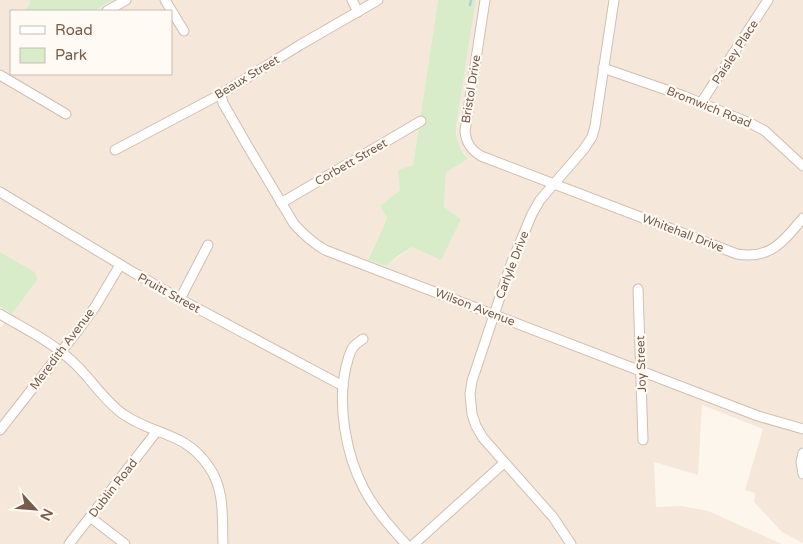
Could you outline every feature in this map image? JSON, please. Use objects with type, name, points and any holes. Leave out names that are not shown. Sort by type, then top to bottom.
[{"type":"street","points":[[109,10],[126,0]]},
{"type":"street","points":[[352,0],[358,12]]},
{"type":"street","name":"Beaux Street","points":[[115,150],[221,94],[378,0]]},
{"type":"street","name":"Bristol Drive","points":[[485,0],[465,130],[466,139],[474,152],[481,156],[553,184]]},
{"type":"street","name":"Carlyle Drive","points":[[571,544],[553,517],[482,438],[474,420],[470,401],[472,381],[494,314],[511,264],[532,214],[540,200],[584,150],[592,137],[614,0]]},
{"type":"street","name":"Paisley Place","points":[[701,103],[768,0]]},
{"type":"street","points":[[172,13],[184,32]]},
{"type":"street","name":"Bromwich Road","points":[[604,68],[649,83],[738,118],[764,131],[803,166]]},
{"type":"street","points":[[0,75],[66,114]]},
{"type":"street","name":"Wilson Avenue","points":[[221,94],[223,103],[246,146],[294,224],[313,243],[325,250],[758,416],[803,429]]},
{"type":"street","name":"Corbett Street","points":[[281,203],[421,122]]},
{"type":"street","name":"Whitehall Drive","points":[[553,184],[737,254],[755,255],[775,248],[784,241],[803,218]]},
{"type":"street","name":"Pruitt Street","points":[[0,192],[180,299],[343,386]]},
{"type":"street","points":[[180,299],[208,245]]},
{"type":"street","name":"Meredith Avenue","points":[[0,430],[95,307],[120,264]]},
{"type":"street","name":"Joy Street","points":[[638,288],[642,440]]},
{"type":"street","points":[[0,314],[61,352],[86,374],[106,400],[119,411],[140,424],[188,444],[203,458],[211,468],[220,490],[223,544]]},
{"type":"street","points":[[364,339],[355,345],[349,356],[343,386],[342,410],[344,428],[359,480],[379,514],[406,544]]},
{"type":"street","name":"Dublin Road","points":[[69,544],[157,431]]},
{"type":"street","points":[[803,453],[801,462],[803,474]]},
{"type":"street","points":[[414,544],[504,463]]},
{"type":"street","points":[[90,518],[124,544]]},
{"type":"shaded area","points":[[0,0],[29,0],[30,3],[26,10],[10,10],[10,75],[172,75],[172,10],[96,10],[113,0],[438,0],[413,165],[400,190],[380,206],[387,218],[368,259],[386,266],[412,247],[461,219],[444,207],[446,171],[468,159],[458,144],[456,128],[476,0],[803,0],[803,543],[782,532],[754,502],[755,493],[745,490],[763,429],[702,405],[698,475],[654,462],[656,507],[682,506],[708,511],[782,544],[0,544],[0,327],[38,279],[35,272],[0,252]]},
{"type":"green space","points":[[29,0],[113,0],[96,10],[26,10],[30,3]]},
{"type":"green space","points":[[438,0],[476,0],[456,128],[459,145],[468,159],[446,172],[444,207],[461,219],[441,260],[412,247],[386,266],[368,260],[387,218],[380,206],[400,190],[398,170],[413,165]]},
{"type":"green space","points":[[0,252],[35,272],[38,279],[12,314],[0,307]]},
{"type":"waterway","points":[[470,5],[471,0]]}]
